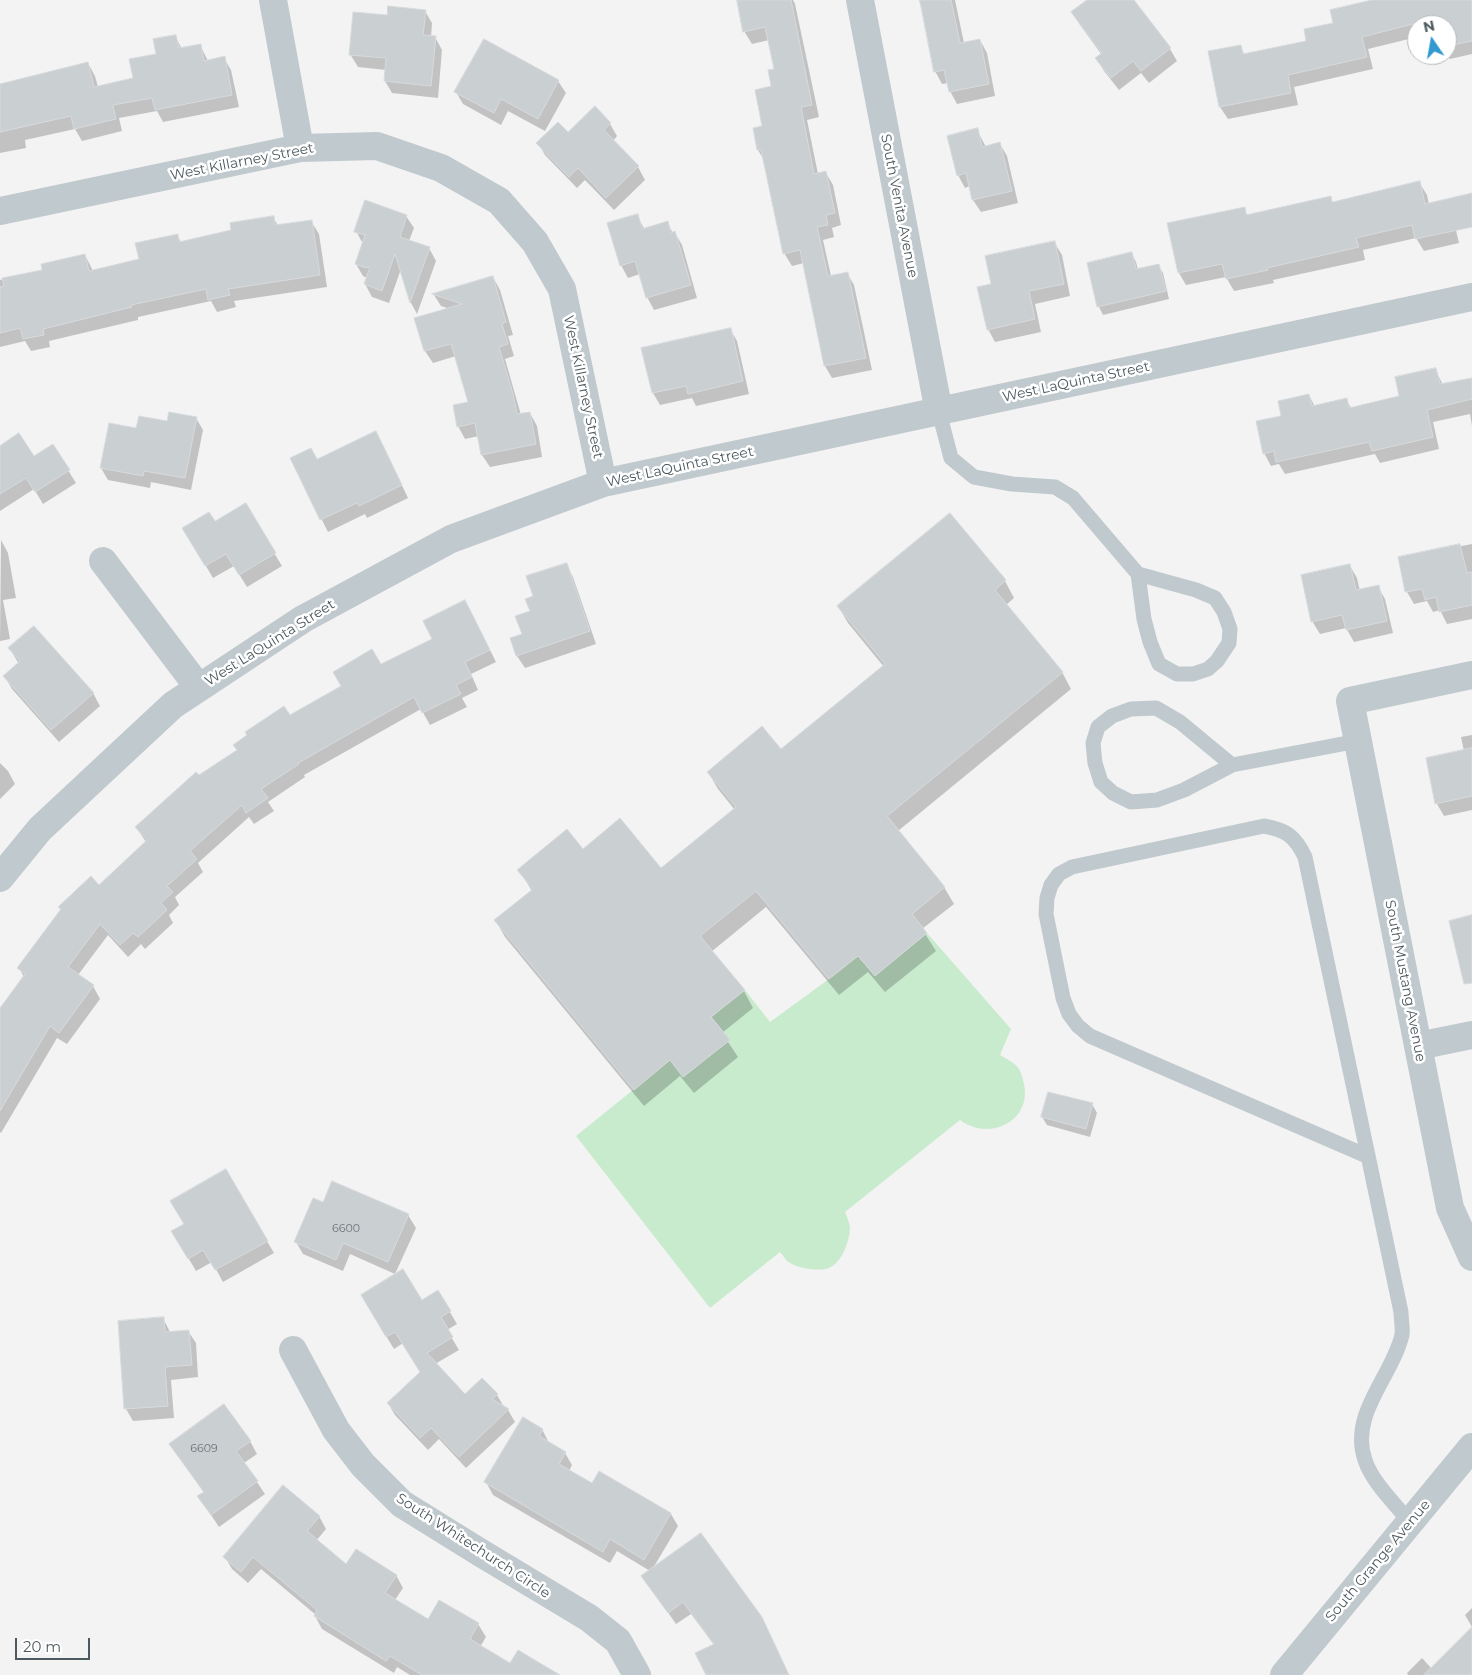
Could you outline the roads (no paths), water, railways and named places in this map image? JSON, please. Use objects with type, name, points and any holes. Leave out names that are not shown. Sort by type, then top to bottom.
[{"type":"street","points":[[273,0],[300,148]]},
{"type":"street","name":"South Venita Avenue","points":[[860,0],[938,412]]},
{"type":"street","name":"West Killarney Street","points":[[0,211],[300,148],[377,146],[441,168],[499,201],[535,242],[562,289],[603,483]]},
{"type":"street","name":"West LaQuinta Street","points":[[0,878],[40,829],[173,705],[303,619],[451,539],[603,483],[1472,297]]},
{"type":"street","points":[[103,561],[199,688]]},
{"type":"street","name":"South Mustang Avenue","points":[[1472,675],[1350,701],[1450,1208],[1472,1258]]},
{"type":"street","points":[[1418,1046],[1472,1034]]},
{"type":"street","name":"South Whitechurch Circle","points":[[292,1350],[336,1430],[363,1465],[402,1504],[589,1618],[618,1641],[638,1675]]},
{"type":"street","name":"South Grange Avenue","points":[[1284,1675],[1472,1447]]},
{"type":"lane","points":[[938,412],[951,458],[974,477],[1012,484],[1055,487],[1073,498],[1138,574],[1144,619],[1150,642],[1159,664],[1177,674],[1193,674],[1208,669],[1217,661],[1229,642],[1230,629],[1224,612],[1215,598],[1196,590],[1138,574]]},
{"type":"lane","points":[[1232,765],[1180,722],[1156,708],[1131,709],[1112,716],[1098,727],[1093,743],[1095,763],[1101,782],[1113,793],[1131,802],[1157,800],[1184,790],[1232,765],[1358,741]]},
{"type":"lane","points":[[1367,1156],[1090,1036],[1078,1026],[1069,1014],[1063,998],[1046,914],[1050,885],[1059,874],[1072,867],[1264,826],[1278,828],[1298,843],[1305,857],[1401,1312],[1402,1333],[1396,1352],[1366,1410],[1361,1436],[1365,1460],[1376,1481],[1410,1522]]}]
